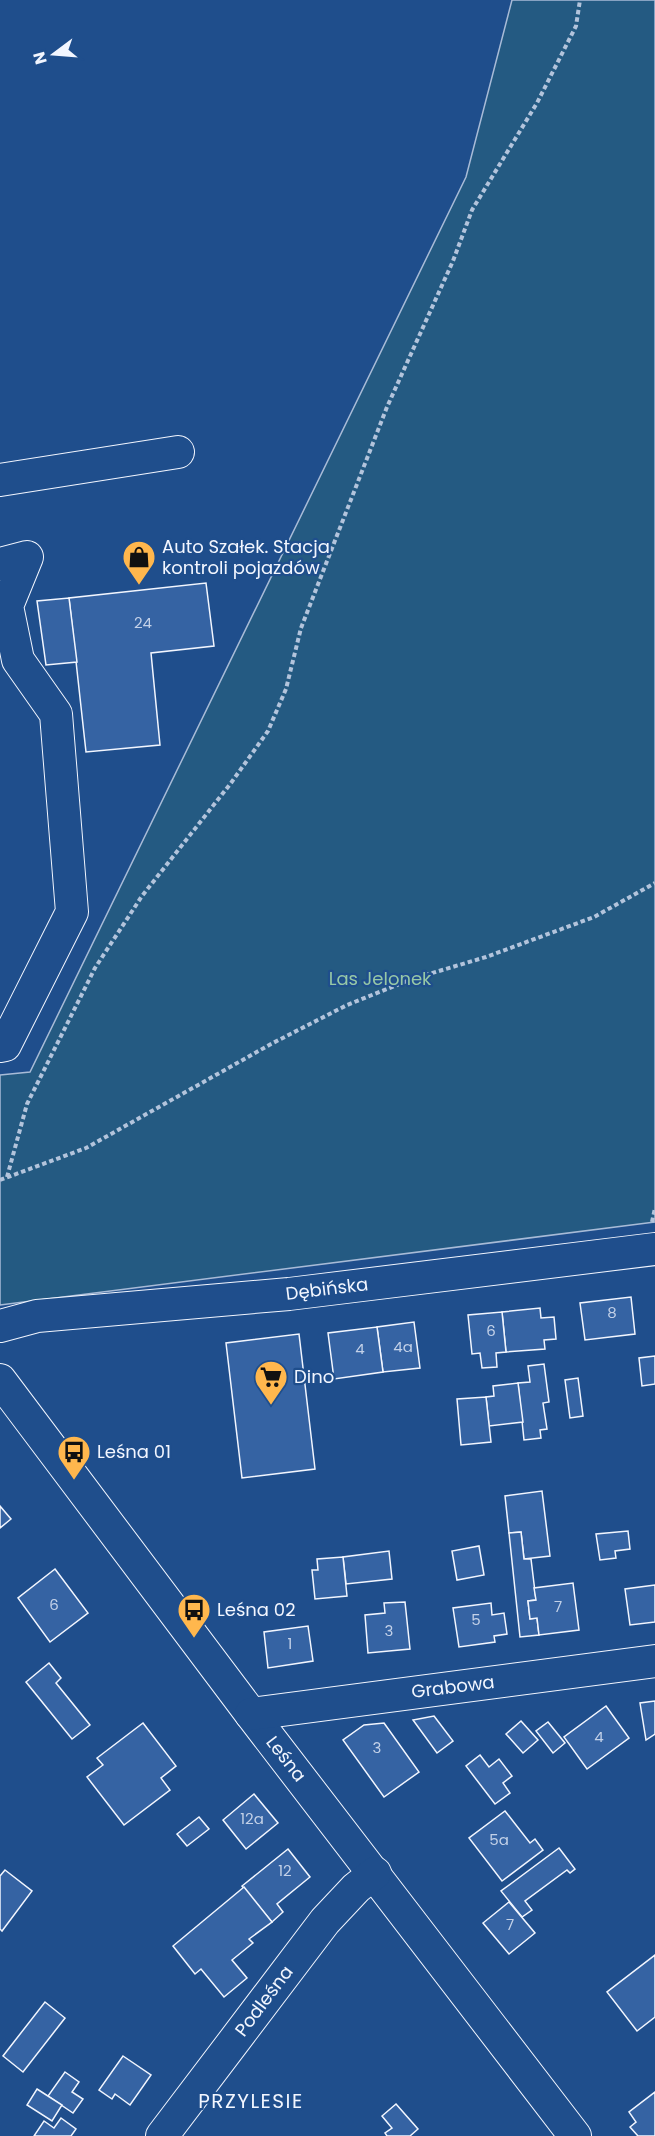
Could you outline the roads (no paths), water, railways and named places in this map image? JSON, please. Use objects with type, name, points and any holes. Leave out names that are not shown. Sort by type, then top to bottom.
[{"type":"street","points":[[0,480],[178,452]]},
{"type":"street","points":[[0,564],[27,557],[7,606],[18,660],[56,714],[72,912],[5,1045],[0,1046]]},
{"type":"street","name":"Dębińska","points":[[0,1326],[37,1317],[290,1294],[655,1249]]},
{"type":"street","name":"Leśna","points":[[0,1380],[250,1713],[575,2136]]},
{"type":"street","name":"Grabowa","points":[[250,1713],[655,1661]]},
{"type":"street","name":"Podleśna","points":[[162,2136],[325,1921],[356,1888],[375,1873]]},
{"type":"place","name":"Auto Szałek. Stacja kontroli pojazdów","points":[[139,586]]},
{"type":"place","name":"Dino","points":[[271,1406]]},
{"type":"place","name":"Leśna 01","points":[[74,1481]]},
{"type":"place","name":"Leśna 02","points":[[194,1639]]},
{"type":"district","name":"PRZYLESIE","points":[[251,2101]]},
{"type":"park label","name":"Las Jelonek","points":[[380,979]]}]
